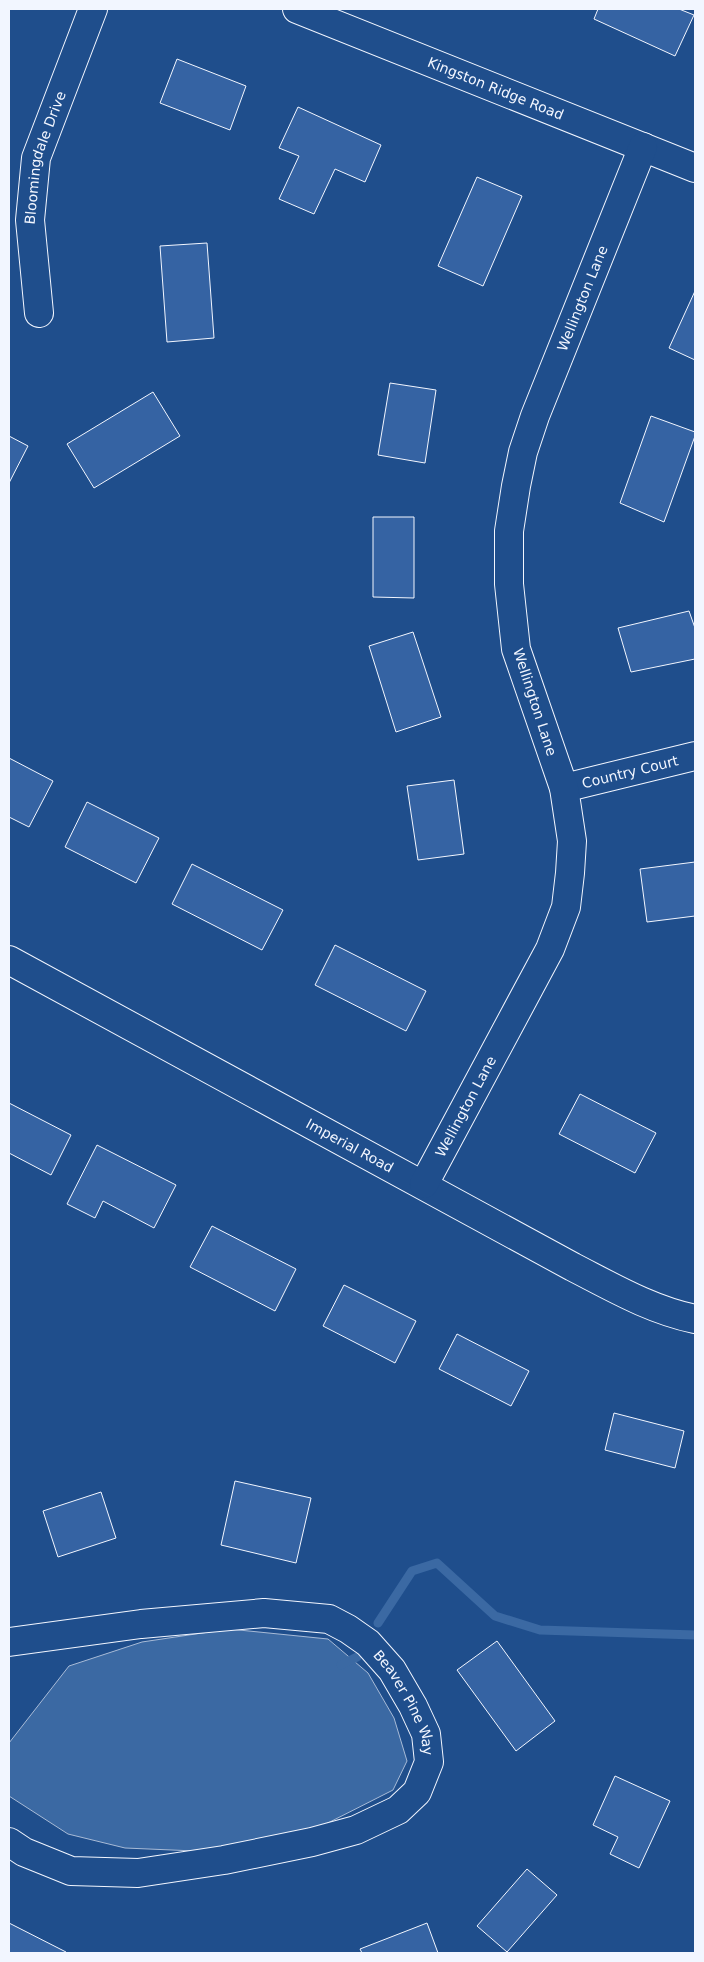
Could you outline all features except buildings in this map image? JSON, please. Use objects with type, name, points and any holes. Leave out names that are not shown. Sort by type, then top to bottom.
[{"type":"street","name":"Bloomingdale Drive","points":[[40,313],[30,220],[36,158],[92,9]]},
{"type":"street","name":"Kingston Ridge Road","points":[[297,9],[695,168]]},
{"type":"street","name":"Wellington Lane","points":[[424,1184],[550,949],[566,907],[572,841],[564,788],[516,649],[509,584],[509,531],[523,452],[535,416],[643,147]]},
{"type":"street","name":"Country Court","points":[[564,788],[695,756]]},
{"type":"street","name":"Imperial Road","points":[[9,960],[636,1300],[682,1316],[695,1318]]},
{"type":"street","name":"Beaver Pine Way","points":[[9,1642],[140,1624],[264,1613],[329,1619],[368,1643],[392,1670],[413,1706],[426,1734],[429,1762],[417,1792],[398,1810],[356,1830],[312,1842],[224,1860],[138,1873],[71,1870],[24,1852],[9,1842]]},
{"type":"water","points":[[229,1629],[328,1639],[368,1673],[394,1718],[407,1761],[393,1790],[316,1829],[219,1852],[125,1848],[68,1834],[9,1796],[9,1743],[69,1666],[142,1642]]},
{"type":"waterway","points":[[378,1623],[412,1571],[437,1563],[495,1616],[540,1630],[695,1635]]},
{"type":"waterway","points":[[341,1665],[357,1657]]}]
